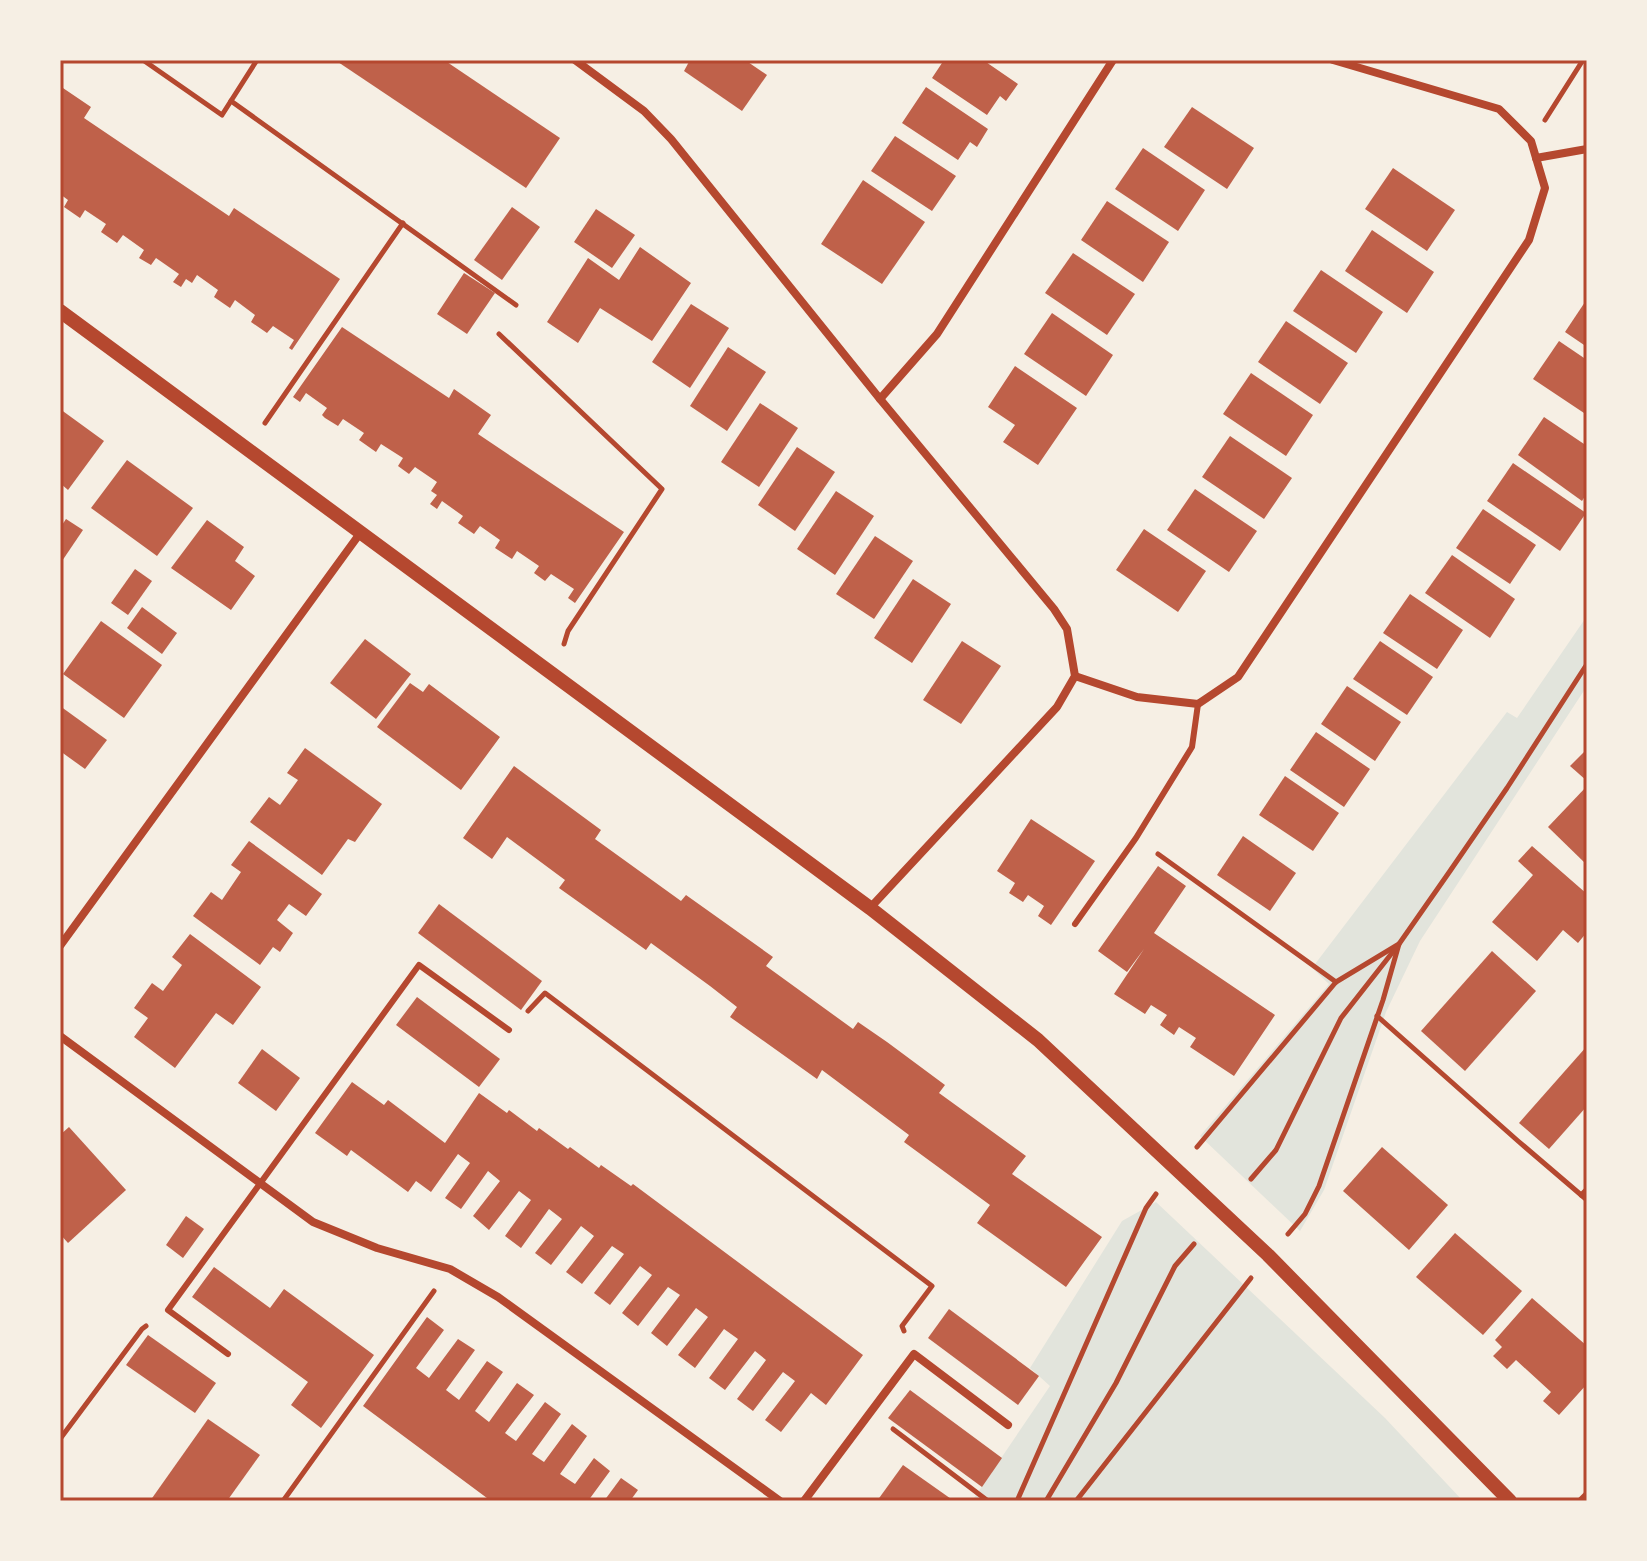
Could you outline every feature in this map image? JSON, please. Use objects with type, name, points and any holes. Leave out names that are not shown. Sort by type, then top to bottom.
[{"type":"street","points":[[575,60],[644,111],[671,139],[1054,609],[1067,629],[1075,676],[1057,707],[870,908]]},
{"type":"street","points":[[880,399],[937,334],[1113,60]]},
{"type":"street","points":[[1075,676],[1137,697],[1198,704],[1238,677],[1529,240],[1545,188],[1531,141],[1499,109],[1333,60]]},
{"type":"street","points":[[1536,158],[1587,149]]},
{"type":"street","points":[[60,311],[870,908],[1038,1040],[1268,1255],[1510,1501]]},
{"type":"street","points":[[60,946],[361,532]]},
{"type":"street","points":[[60,1036],[313,1222],[377,1248],[450,1269],[498,1297],[780,1501]]},
{"type":"street","points":[[804,1501],[914,1354],[1008,1425]]},
{"type":"street","points":[[1581,1501],[1587,1495]]},
{"type":"lane","points":[[1075,924],[1136,838],[1192,747],[1198,704]]},
{"type":"lane","points":[[228,1354],[168,1310],[419,965],[509,1030]]},
{"type":"path","points":[[143,60],[222,115],[257,60]]},
{"type":"path","points":[[1531,141],[1583,60]]},
{"type":"path","points":[[231,101],[516,305]]},
{"type":"path","points":[[248,449],[403,223]]},
{"type":"path","points":[[499,334],[662,489],[568,631],[556,676]]},
{"type":"path","points":[[1251,1179],[1276,1150],[1341,1018],[1450,871],[1587,664]]},
{"type":"path","points":[[1136,838],[1336,982]]},
{"type":"path","points":[[509,1030],[545,993],[932,1286],[902,1326],[914,1354]]},
{"type":"path","points":[[1377,1016],[1584,1198],[1587,1189]]},
{"type":"path","points":[[1046,1501],[1116,1383],[1175,1266],[1194,1244]]},
{"type":"path","points":[[283,1501],[450,1269]]},
{"type":"path","points":[[60,1439],[142,1329],[168,1310]]},
{"type":"path","points":[[870,1412],[988,1501]]},
{"type":"shaded area","points":[[1587,616],[1587,686],[1420,941],[1386,1012],[1324,1190],[1300,1231],[1200,1136],[1329,984],[1312,968],[1507,712],[1517,718]]},
{"type":"shaded area","points":[[1156,1202],[1385,1418],[1463,1501],[977,1501],[974,1498],[1050,1386],[1030,1368],[1122,1221]]},
{"type":"building","points":[[335,60],[444,60],[560,138],[526,188]]},
{"type":"building","points":[[690,60],[745,60],[767,75],[742,111],[684,71]]},
{"type":"building","points":[[944,60],[983,60],[1018,84],[1006,101],[1000,96],[987,115],[932,78]]},
{"type":"building","points":[[60,86],[91,107],[84,118],[229,216],[234,208],[340,279],[292,350],[289,348],[294,340],[273,326],[267,333],[251,322],[255,315],[235,300],[230,308],[214,297],[218,290],[197,275],[192,283],[186,279],[181,287],[173,282],[179,274],[156,258],[151,265],[139,258],[144,250],[123,235],[117,243],[101,232],[106,224],[85,210],[80,218],[64,207],[68,200],[60,194]]},
{"type":"building","points":[[926,87],[988,129],[977,147],[970,142],[958,160],[902,123]]},
{"type":"building","points":[[1192,107],[1254,148],[1227,189],[1164,147]]},
{"type":"building","points":[[895,136],[956,176],[932,211],[871,171]]},
{"type":"building","points":[[1143,148],[1205,190],[1178,231],[1115,189]]},
{"type":"building","points":[[1393,168],[1455,210],[1427,251],[1365,209]]},
{"type":"building","points":[[863,180],[925,222],[882,284],[821,244]]},
{"type":"building","points":[[1107,201],[1169,242],[1143,282],[1081,240]]},
{"type":"building","points":[[512,207],[540,227],[502,280],[474,260]]},
{"type":"building","points":[[596,209],[635,235],[612,268],[574,242]]},
{"type":"building","points":[[1372,230],[1434,272],[1407,313],[1345,271]]},
{"type":"building","points":[[640,247],[691,283],[652,341],[600,308],[578,343],[547,322],[588,258],[619,280]]},
{"type":"building","points":[[1073,253],[1135,294],[1107,335],[1045,293]]},
{"type":"building","points":[[1321,270],[1383,312],[1356,353],[1293,311]]},
{"type":"building","points":[[464,273],[495,293],[467,334],[437,314]]},
{"type":"building","points":[[1587,299],[1587,347],[1565,332]]},
{"type":"building","points":[[691,304],[729,328],[690,388],[652,362]]},
{"type":"building","points":[[1052,313],[1113,355],[1086,396],[1024,354]]},
{"type":"building","points":[[1286,321],[1348,363],[1320,404],[1258,362]]},
{"type":"building","points":[[342,327],[449,398],[454,389],[491,415],[478,434],[624,532],[575,603],[568,598],[574,589],[551,574],[545,581],[534,573],[539,566],[517,551],[512,559],[495,548],[500,540],[480,526],[474,534],[458,523],[463,516],[442,501],[437,509],[430,504],[437,495],[431,491],[437,482],[415,467],[409,474],[398,466],[403,458],[381,444],[376,452],[359,440],[364,433],[343,419],[338,426],[325,418],[322,415],[327,408],[306,393],[300,402],[293,397]]},
{"type":"building","points":[[1559,341],[1587,360],[1587,415],[1533,379]]},
{"type":"building","points":[[728,347],[766,372],[727,431],[690,406]]},
{"type":"building","points":[[1015,366],[1077,408],[1038,465],[1003,442],[1015,425],[988,407]]},
{"type":"building","points":[[1251,373],[1313,415],[1286,456],[1223,414]]},
{"type":"building","points":[[760,403],[798,428],[759,487],[721,462]]},
{"type":"building","points":[[60,409],[104,441],[68,490],[60,483]]},
{"type":"building","points":[[1544,417],[1587,446],[1587,493],[1582,501],[1518,455]]},
{"type":"building","points":[[1230,436],[1292,478],[1264,519],[1202,477]]},
{"type":"building","points":[[797,447],[835,472],[795,531],[758,505]]},
{"type":"building","points":[[127,460],[193,508],[157,556],[91,508]]},
{"type":"building","points":[[1513,463],[1586,513],[1560,551],[1487,501]]},
{"type":"building","points":[[1195,489],[1257,531],[1229,572],[1167,530]]},
{"type":"building","points":[[836,491],[874,516],[835,575],[797,549]]},
{"type":"building","points":[[1483,509],[1536,545],[1510,584],[1456,548]]},
{"type":"building","points":[[66,519],[83,530],[60,564],[60,528]]},
{"type":"building","points":[[207,520],[244,547],[235,561],[255,576],[231,610],[171,568]]},
{"type":"building","points":[[1144,529],[1206,571],[1178,612],[1116,570]]},
{"type":"building","points":[[875,536],[913,561],[874,619],[836,594]]},
{"type":"building","points":[[1452,555],[1515,599],[1490,638],[1425,593]]},
{"type":"building","points":[[135,569],[152,581],[128,615],[111,603]]},
{"type":"building","points":[[913,579],[951,604],[912,663],[874,638]]},
{"type":"building","points":[[1410,594],[1463,630],[1437,669],[1383,633]]},
{"type":"building","points":[[142,607],[177,633],[162,654],[127,628]]},
{"type":"building","points":[[101,621],[162,665],[124,718],[63,674]]},
{"type":"building","points":[[365,639],[411,674],[376,719],[330,683]]},
{"type":"building","points":[[962,641],[1001,666],[961,724],[923,700]]},
{"type":"building","points":[[1380,641],[1433,677],[1407,715],[1353,679]]},
{"type":"building","points":[[410,683],[423,692],[429,684],[500,737],[461,790],[377,727]]},
{"type":"building","points":[[1347,686],[1401,722],[1375,761],[1321,724]]},
{"type":"building","points":[[60,706],[107,740],[85,769],[60,751]]},
{"type":"building","points":[[1316,732],[1370,769],[1344,807],[1290,770]]},
{"type":"building","points":[[305,748],[382,804],[355,842],[348,839],[322,875],[250,822],[269,797],[280,805],[298,780],[287,773]]},
{"type":"building","points":[[1587,749],[1587,781],[1570,766]]},
{"type":"building","points":[[514,766],[601,830],[595,839],[681,901],[686,895],[773,957],[766,966],[853,1029],[858,1022],[887,1042],[945,1085],[939,1093],[1026,1156],[1012,1174],[1102,1237],[1066,1287],[977,1223],[990,1205],[904,1142],[909,1135],[822,1070],[817,1079],[730,1017],[737,1007],[710,986],[651,943],[646,950],[559,888],[565,880],[507,837],[492,859],[463,838]]},
{"type":"building","points":[[1285,776],[1339,813],[1313,851],[1259,815]]},
{"type":"building","points":[[1587,786],[1587,865],[1548,827]]},
{"type":"building","points":[[1031,819],[1095,861],[1051,925],[1038,916],[1044,906],[1028,895],[1023,902],[1009,893],[1015,883],[997,871]]},
{"type":"building","points":[[1243,836],[1296,873],[1270,911],[1217,875]]},
{"type":"building","points":[[249,841],[322,894],[306,916],[289,904],[277,920],[293,933],[280,952],[273,947],[260,965],[193,916],[211,892],[222,900],[241,872],[231,865]]},
{"type":"building","points":[[1532,846],[1587,894],[1587,932],[1578,943],[1563,930],[1537,961],[1492,922],[1533,875],[1518,861]]},
{"type":"building","points":[[1158,866],[1186,886],[1154,933],[1275,1015],[1234,1076],[1190,1047],[1196,1038],[1179,1027],[1174,1035],[1160,1025],[1167,1015],[1151,1005],[1145,1014],[1114,994],[1144,949],[1127,972],[1098,951]]},
{"type":"building","points":[[439,904],[542,981],[521,1010],[418,933]]},
{"type":"building","points":[[190,934],[261,987],[233,1025],[216,1013],[175,1068],[134,1037],[148,1018],[134,1008],[152,983],[163,991],[182,965],[172,957]]},
{"type":"building","points":[[1492,951],[1536,991],[1465,1071],[1421,1031]]},
{"type":"building","points":[[417,997],[500,1059],[479,1087],[396,1025]]},
{"type":"building","points":[[1587,1046],[1587,1106],[1549,1149],[1519,1123]]},
{"type":"building","points":[[262,1049],[300,1078],[276,1111],[238,1083]]},
{"type":"building","points":[[352,1082],[384,1105],[388,1100],[445,1143],[479,1093],[537,1131],[539,1128],[568,1149],[570,1147],[599,1168],[601,1165],[631,1186],[633,1184],[863,1355],[826,1405],[811,1393],[781,1432],[765,1420],[795,1381],[783,1372],[753,1411],[737,1399],[766,1360],[755,1351],[725,1390],[709,1378],[738,1339],[724,1329],[695,1368],[678,1355],[708,1317],[696,1308],[667,1346],[651,1333],[680,1295],[668,1287],[638,1326],[622,1313],[652,1275],[640,1266],[610,1305],[594,1293],[624,1254],[612,1246],[582,1284],[566,1272],[594,1236],[581,1226],[551,1265],[535,1253],[562,1219],[549,1209],[521,1248],[505,1236],[531,1200],[519,1191],[489,1230],[473,1216],[500,1181],[488,1171],[461,1209],[445,1198],[470,1163],[458,1154],[431,1192],[416,1181],[408,1192],[351,1150],[347,1156],[315,1133]]},
{"type":"building","points":[[69,1127],[126,1190],[68,1243],[60,1234],[60,1135]]},
{"type":"building","points":[[1382,1147],[1448,1205],[1409,1250],[1343,1191]]},
{"type":"building","points":[[186,1216],[204,1229],[183,1258],[166,1245]]},
{"type":"building","points":[[1455,1233],[1522,1291],[1483,1335],[1416,1277]]},
{"type":"building","points":[[214,1267],[270,1308],[284,1289],[374,1355],[321,1428],[291,1405],[308,1382],[192,1297]]},
{"type":"building","points":[[1532,1298],[1587,1346],[1587,1384],[1559,1415],[1543,1401],[1551,1392],[1516,1360],[1507,1369],[1493,1356],[1502,1347],[1495,1340]]},
{"type":"building","points":[[949,1309],[1039,1376],[1018,1405],[928,1338]]},
{"type":"building","points":[[427,1317],[444,1330],[416,1368],[429,1378],[458,1339],[475,1350],[446,1390],[459,1400],[487,1361],[503,1372],[475,1411],[489,1422],[517,1383],[534,1395],[505,1433],[516,1441],[545,1402],[561,1414],[532,1454],[544,1462],[572,1424],[587,1436],[560,1474],[575,1484],[594,1458],[610,1471],[588,1501],[491,1501],[363,1406]]},
{"type":"building","points":[[148,1335],[216,1383],[195,1413],[126,1365]]},
{"type":"building","points":[[910,1390],[1002,1458],[982,1487],[888,1418]]},
{"type":"building","points":[[208,1419],[260,1455],[227,1501],[150,1501]]},
{"type":"building","points":[[903,1465],[954,1501],[877,1501]]},
{"type":"building","points":[[621,1478],[638,1490],[630,1501],[604,1501]]}]
